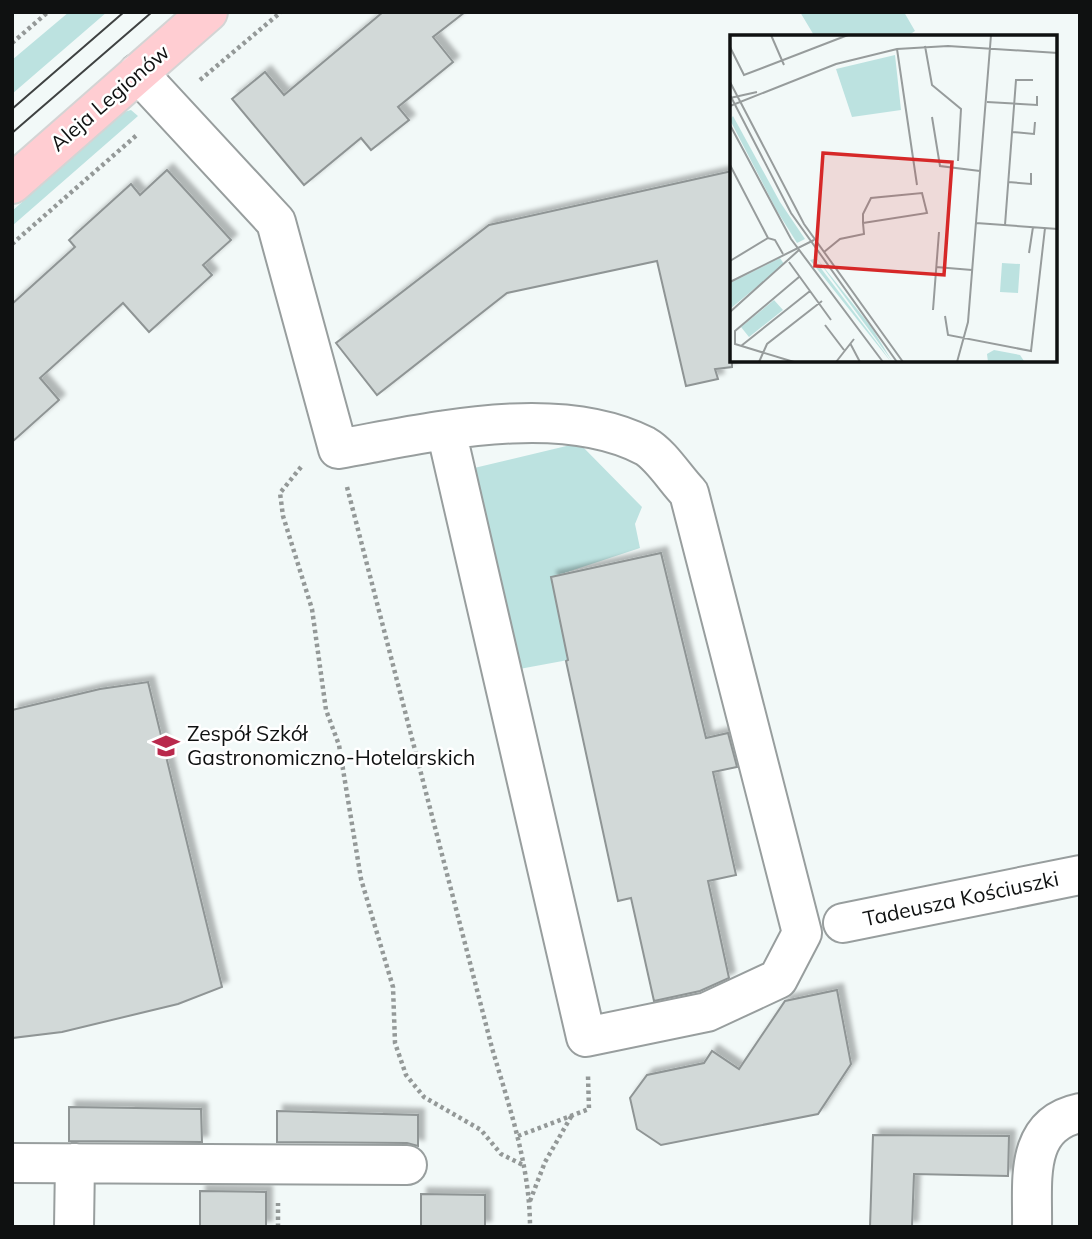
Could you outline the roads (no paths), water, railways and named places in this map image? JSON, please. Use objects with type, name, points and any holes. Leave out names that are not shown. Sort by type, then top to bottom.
[{"type":"main road","name":"Aleja Legionów","points":[[12,184],[208,12]]},
{"type":"lane","points":[[138,73],[276,222],[334,436],[446,430],[531,421],[609,432],[648,447],[689,494],[802,933],[778,979],[708,1012],[586,1037],[446,430]]},
{"type":"lane","name":"Tadeusza Kościuszki","points":[[843,923],[1080,875]]},
{"type":"lane","points":[[1032,1227],[1037,1145],[1047,1130],[1059,1121],[1080,1114]]},
{"type":"lane","points":[[12,1163],[407,1166]]},
{"type":"lane","points":[[74,1227],[75,1163]]},
{"type":"tram line","points":[[12,109],[124,12]]},
{"type":"tram line","points":[[12,133],[152,12]]},
{"type":"place","name":"Zespół Szkół Gastronomiczno-Hotelarskich","points":[[166,746]]}]
